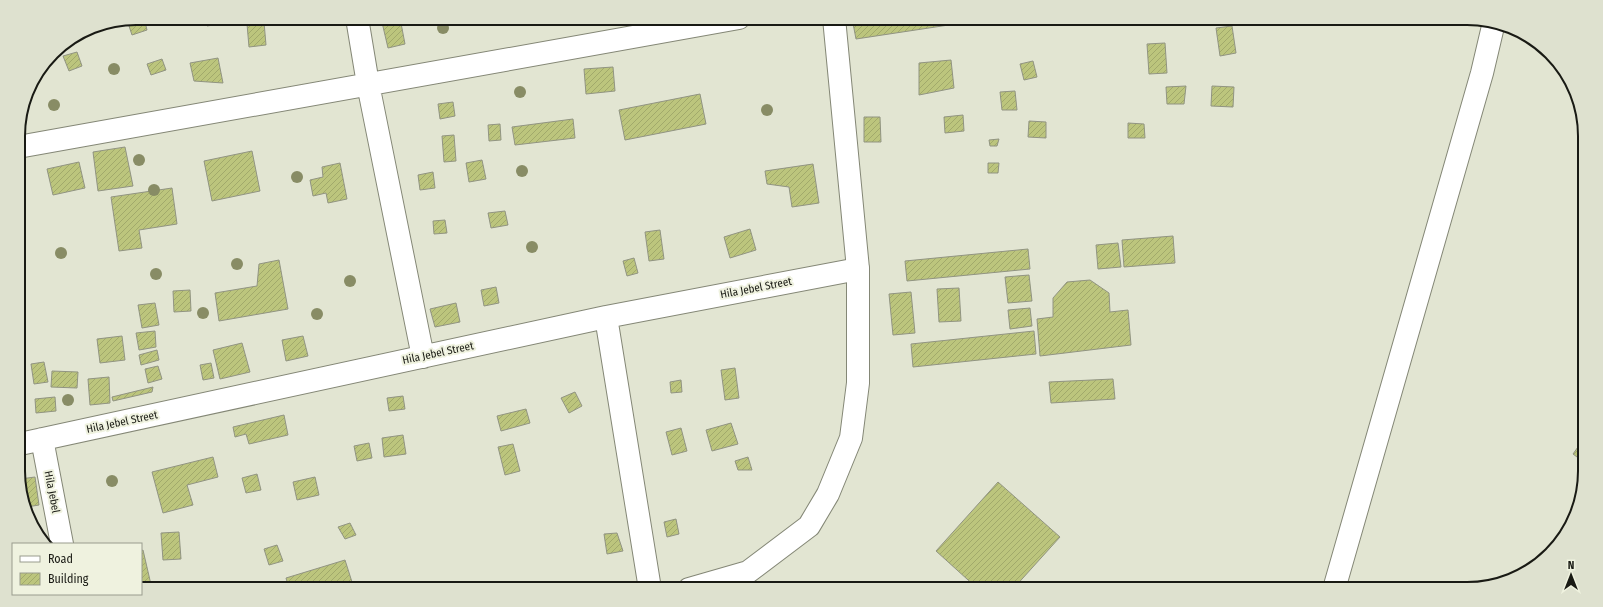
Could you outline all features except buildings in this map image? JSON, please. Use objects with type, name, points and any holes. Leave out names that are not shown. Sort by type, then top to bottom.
[{"type":"street","points":[[358,25],[368,84],[423,357]]},
{"type":"street","points":[[25,146],[700,25]]},
{"type":"street","points":[[713,582],[748,572],[809,526],[828,494],[851,438],[858,383],[858,269],[835,25]]},
{"type":"street","points":[[1336,582],[1482,72],[1492,28]]},
{"type":"street","name":"Hila Jebel Street","points":[[25,443],[606,317],[858,269]]},
{"type":"street","points":[[606,317],[649,582]]},
{"type":"street","name":"Hila Jebel","points":[[42,439],[62,543]]}]
